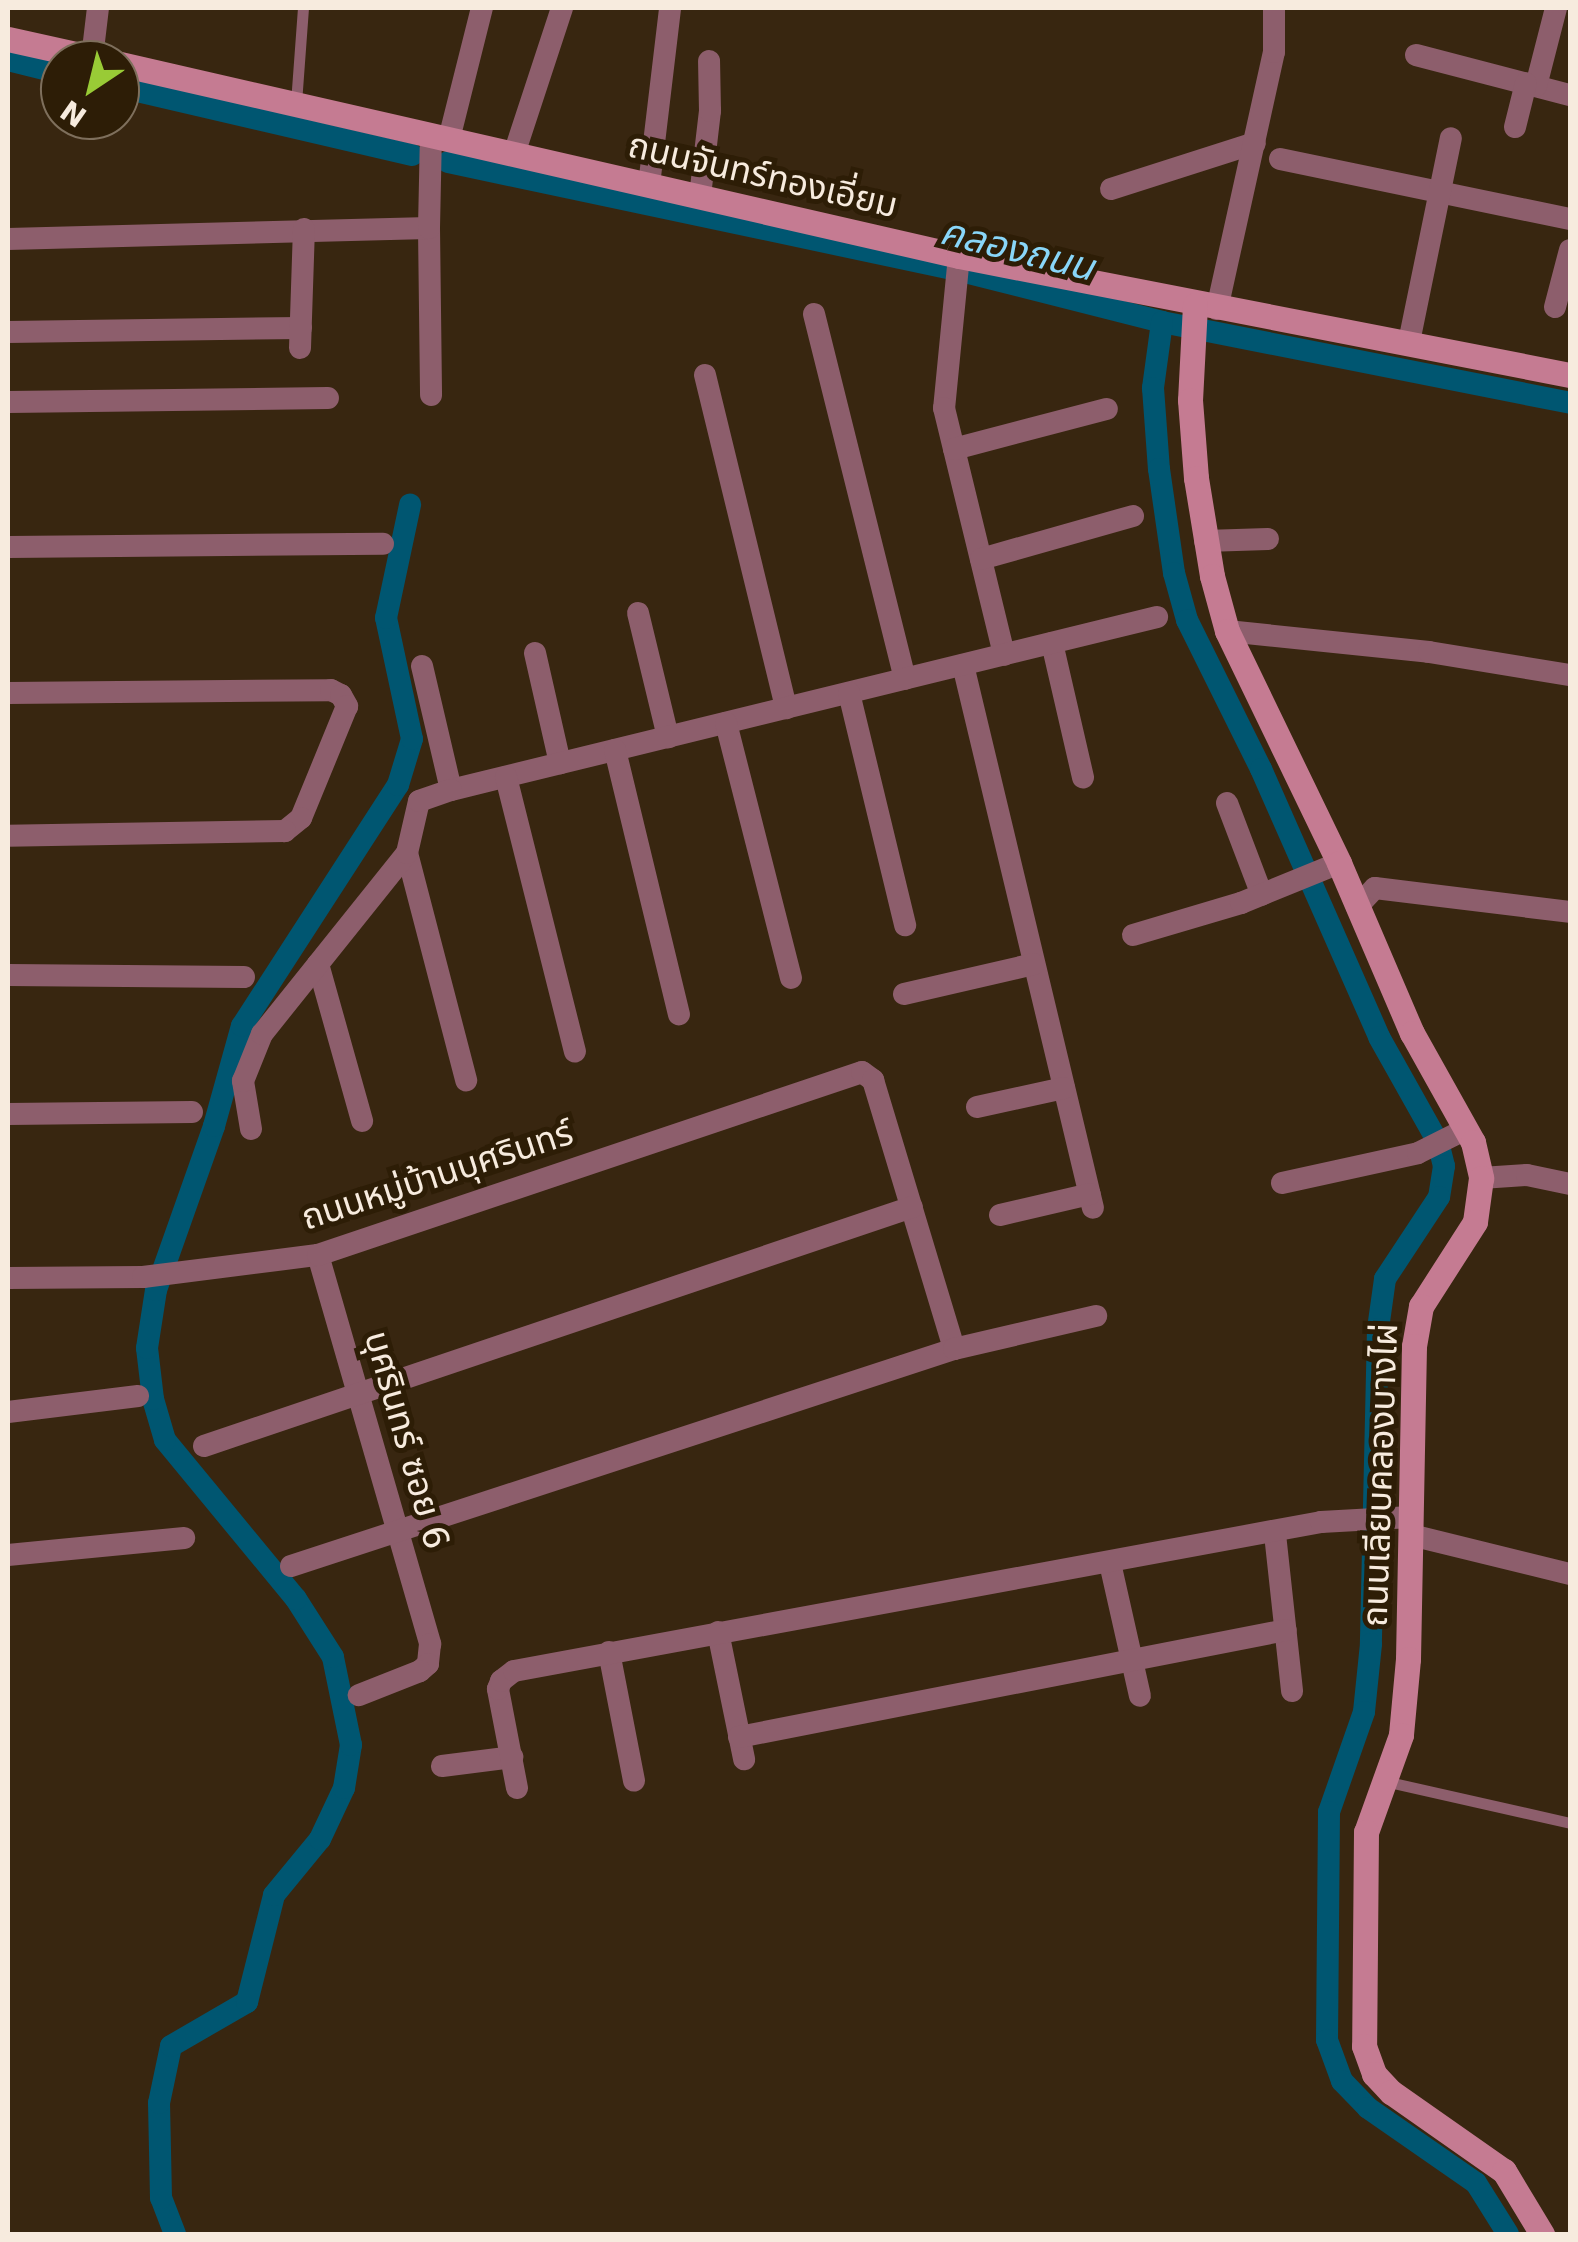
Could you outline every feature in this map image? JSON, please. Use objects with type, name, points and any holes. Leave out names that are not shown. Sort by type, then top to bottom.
[{"type":"street","points":[[97,40],[98,8]]},
{"type":"street","points":[[431,396],[430,163],[482,8]]},
{"type":"street","points":[[514,154],[562,8]]},
{"type":"street","points":[[649,185],[670,8]]},
{"type":"street","points":[[1203,312],[1255,143],[1274,52],[1274,8]]},
{"type":"street","points":[[1514,127],[1556,8]]},
{"type":"street","points":[[8,39],[40,46]]},
{"type":"street","points":[[1416,55],[1570,95]]},
{"type":"street","points":[[700,196],[710,111],[710,61]]},
{"type":"street","name":"ถนนจันทร์ทองเอี่ยม","points":[[140,69],[1203,312],[1409,342],[1570,375]]},
{"type":"street","points":[[1409,342],[1452,138]]},
{"type":"street","points":[[1111,189],[1255,143]]},
{"type":"street","points":[[1280,160],[1570,219]]},
{"type":"street","points":[[8,238],[428,228]]},
{"type":"street","points":[[8,332],[301,338],[304,230]]},
{"type":"street","points":[[1555,307],[1570,250]]},
{"type":"street","points":[[959,256],[944,408],[1004,654]]},
{"type":"street","name":"ถนนเลียบคลองบางไผ่","points":[[1203,312],[1190,400],[1205,542],[1228,631],[1328,866],[1357,907],[1412,1034],[1450,1137],[1481,1178],[1476,1222],[1421,1306],[1414,1346],[1404,1523],[1408,1659],[1401,1734],[1366,1832],[1364,2046],[1374,2074],[1392,2092],[1504,2171],[1542,2234]]},
{"type":"street","points":[[814,314],[905,679]]},
{"type":"street","points":[[705,375],[786,708]]},
{"type":"street","points":[[8,402],[328,398]]},
{"type":"street","points":[[954,449],[1107,409]]},
{"type":"street","points":[[981,559],[1132,516]]},
{"type":"street","points":[[1205,542],[1268,539]]},
{"type":"street","points":[[8,547],[383,544]]},
{"type":"street","points":[[638,613],[668,737]]},
{"type":"street","points":[[251,1129],[243,1081],[262,1034],[407,853],[419,801],[1157,618]]},
{"type":"street","points":[[1228,631],[1429,652],[1570,675]]},
{"type":"street","points":[[1052,643],[1083,777]]},
{"type":"street","points":[[535,653],[560,763]]},
{"type":"street","points":[[963,664],[1091,1201],[1000,1214]]},
{"type":"street","points":[[422,666],[451,790]]},
{"type":"street","points":[[8,693],[331,690],[341,695],[348,706],[300,818],[285,831],[8,836]]},
{"type":"street","points":[[849,693],[905,925]]},
{"type":"street","points":[[726,722],[792,978]]},
{"type":"street","points":[[615,750],[679,1014]]},
{"type":"street","points":[[506,777],[575,1051]]},
{"type":"street","points":[[1227,804],[1262,895]]},
{"type":"street","points":[[407,853],[466,1080]]},
{"type":"street","points":[[1133,935],[1262,895],[1328,866]]},
{"type":"street","points":[[1357,907],[1375,888],[1570,912]]},
{"type":"street","points":[[318,964],[362,1121]]},
{"type":"street","points":[[904,994],[1034,964]]},
{"type":"street","points":[[8,975],[244,977]]},
{"type":"street","name":"ถนนหมู่บ้านบุศรินทร์","points":[[8,1278],[143,1277],[318,1254],[856,1073],[873,1080],[912,1207]]},
{"type":"street","points":[[977,1107],[1064,1088]]},
{"type":"street","points":[[8,1114],[192,1112]]},
{"type":"street","points":[[1282,1183],[1450,1137]]},
{"type":"street","points":[[1481,1178],[1527,1174],[1570,1184]]},
{"type":"street","points":[[204,1446],[912,1207],[954,1349]]},
{"type":"street","name":"บุศรินทร์ ซอย 6","points":[[318,1254],[430,1644],[428,1664],[420,1671],[359,1694]]},
{"type":"street","points":[[291,1566],[954,1349],[1096,1316]]},
{"type":"street","points":[[8,1412],[138,1396]]},
{"type":"street","points":[[517,1788],[500,1681],[514,1671],[1346,1519],[1404,1523],[1570,1574]]},
{"type":"street","points":[[1274,1534],[1292,1691]]},
{"type":"street","points":[[8,1555],[184,1538]]},
{"type":"street","points":[[1110,1563],[1140,1696]]},
{"type":"street","points":[[718,1632],[741,1748],[1132,1658],[1286,1630]]},
{"type":"street","points":[[609,1652],[634,1781]]},
{"type":"street","points":[[442,1766],[512,1757]]},
{"type":"lane","points":[[296,104],[303,8]]},
{"type":"lane","points":[[1384,1781],[1570,1823]]},
{"type":"waterway","name":"คลองถนน","points":[[8,60],[40,68]]},
{"type":"waterway","name":"คลองถนน","points":[[140,92],[412,155]]},
{"type":"waterway","name":"คลองถนน","points":[[448,162],[957,270],[1162,322],[1570,403]]},
{"type":"waterway","points":[[1162,322],[1153,388],[1159,469],[1174,573],[1187,620],[1261,769],[1379,1037],[1438,1142],[1444,1166],[1439,1197],[1385,1279],[1378,1329],[1371,1644],[1364,1712],[1329,1812],[1327,2040],[1342,2081],[1368,2108],[1476,2183],[1508,2234]]},
{"type":"waterway","points":[[175,2234],[161,2198],[159,2103],[171,2046],[247,2002],[274,1895],[320,1839],[344,1788],[351,1745],[333,1657],[296,1599],[165,1440],[153,1399],[147,1348],[156,1290],[214,1126],[242,1026],[398,785],[412,739],[386,618],[410,505]]}]
